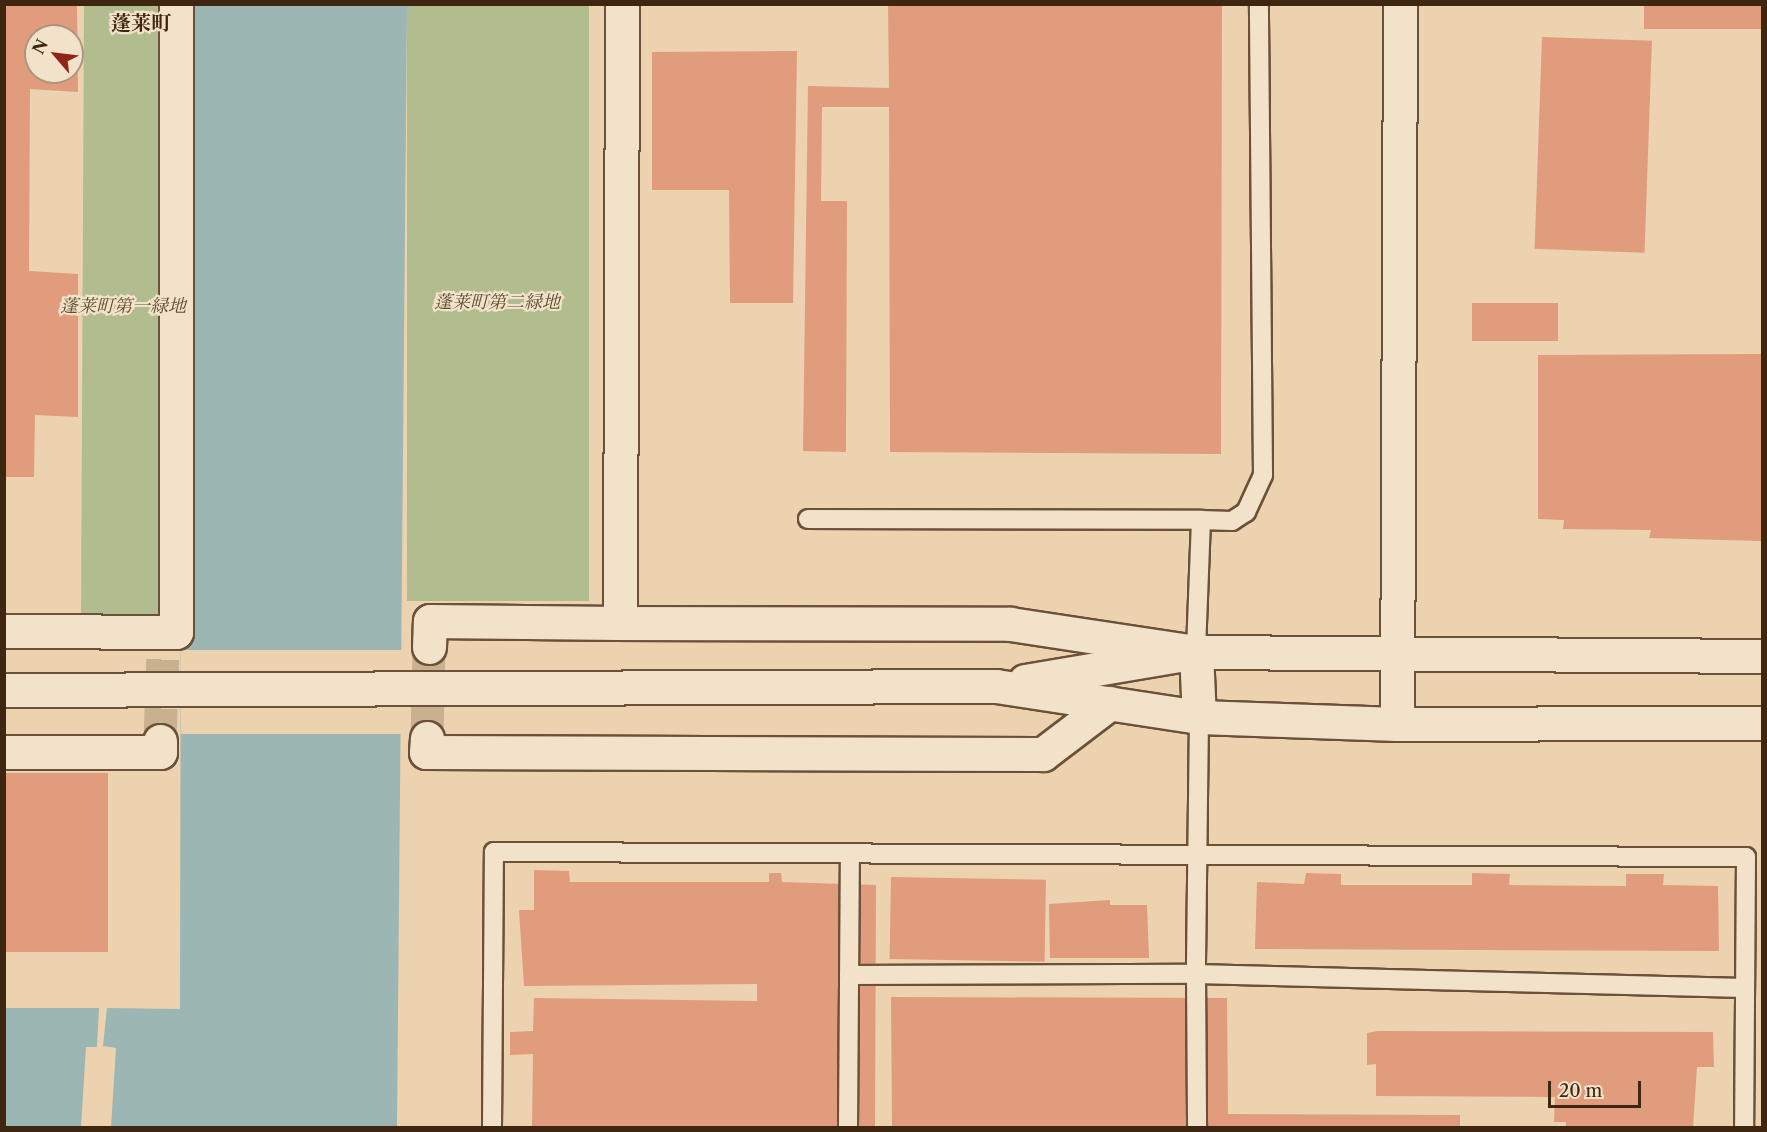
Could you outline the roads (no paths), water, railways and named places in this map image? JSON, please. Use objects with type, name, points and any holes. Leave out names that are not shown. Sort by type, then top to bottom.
[{"type":"street","points":[[4,631],[162,640],[176,632],[176,4]]},
{"type":"street","points":[[620,623],[622,4]]},
{"type":"street","points":[[1397,724],[1400,652],[1400,4]]},
{"type":"street","points":[[429,647],[430,621],[1010,624],[1196,652],[1762,656]]},
{"type":"street","points":[[996,686],[1196,652]]},
{"type":"street","points":[[1196,652],[1199,717]]},
{"type":"street","points":[[4,690],[181,692],[996,686],[1199,717],[1397,724],[1762,723]]},
{"type":"street","points":[[427,738],[426,752],[1043,754],[1110,703]]},
{"type":"street","points":[[4,752],[160,752],[160,741]]},
{"type":"lane","points":[[808,519],[1232,521],[1246,512],[1263,475],[1259,4]]},
{"type":"lane","points":[[1196,652],[1201,520]]},
{"type":"lane","points":[[1197,1128],[1199,717]]},
{"type":"lane","points":[[492,1128],[494,852],[1746,857],[1743,1128]]},
{"type":"lane","points":[[848,1128],[850,854]]},
{"type":"lane","points":[[849,975],[1196,974],[1745,988]]},
{"type":"water","points":[[182,5],[407,5],[397,1127],[111,1127],[116,1048],[103,1046],[107,1008],[180,1009]]},
{"type":"water","points":[[5,1008],[99,1008],[97,1047],[86,1047],[81,1127],[5,1127]]},
{"type":"tunnel","points":[[427,738],[429,647]]},
{"type":"tunnel","points":[[160,741],[163,649]]},
{"type":"district","name":"蓬莱町","points":[[141,23]]},
{"type":"park label","name":"蓬莱町第二緑地","points":[[497,302]]},
{"type":"park label","name":"蓬莱町第一緑地","points":[[123,306]]}]
